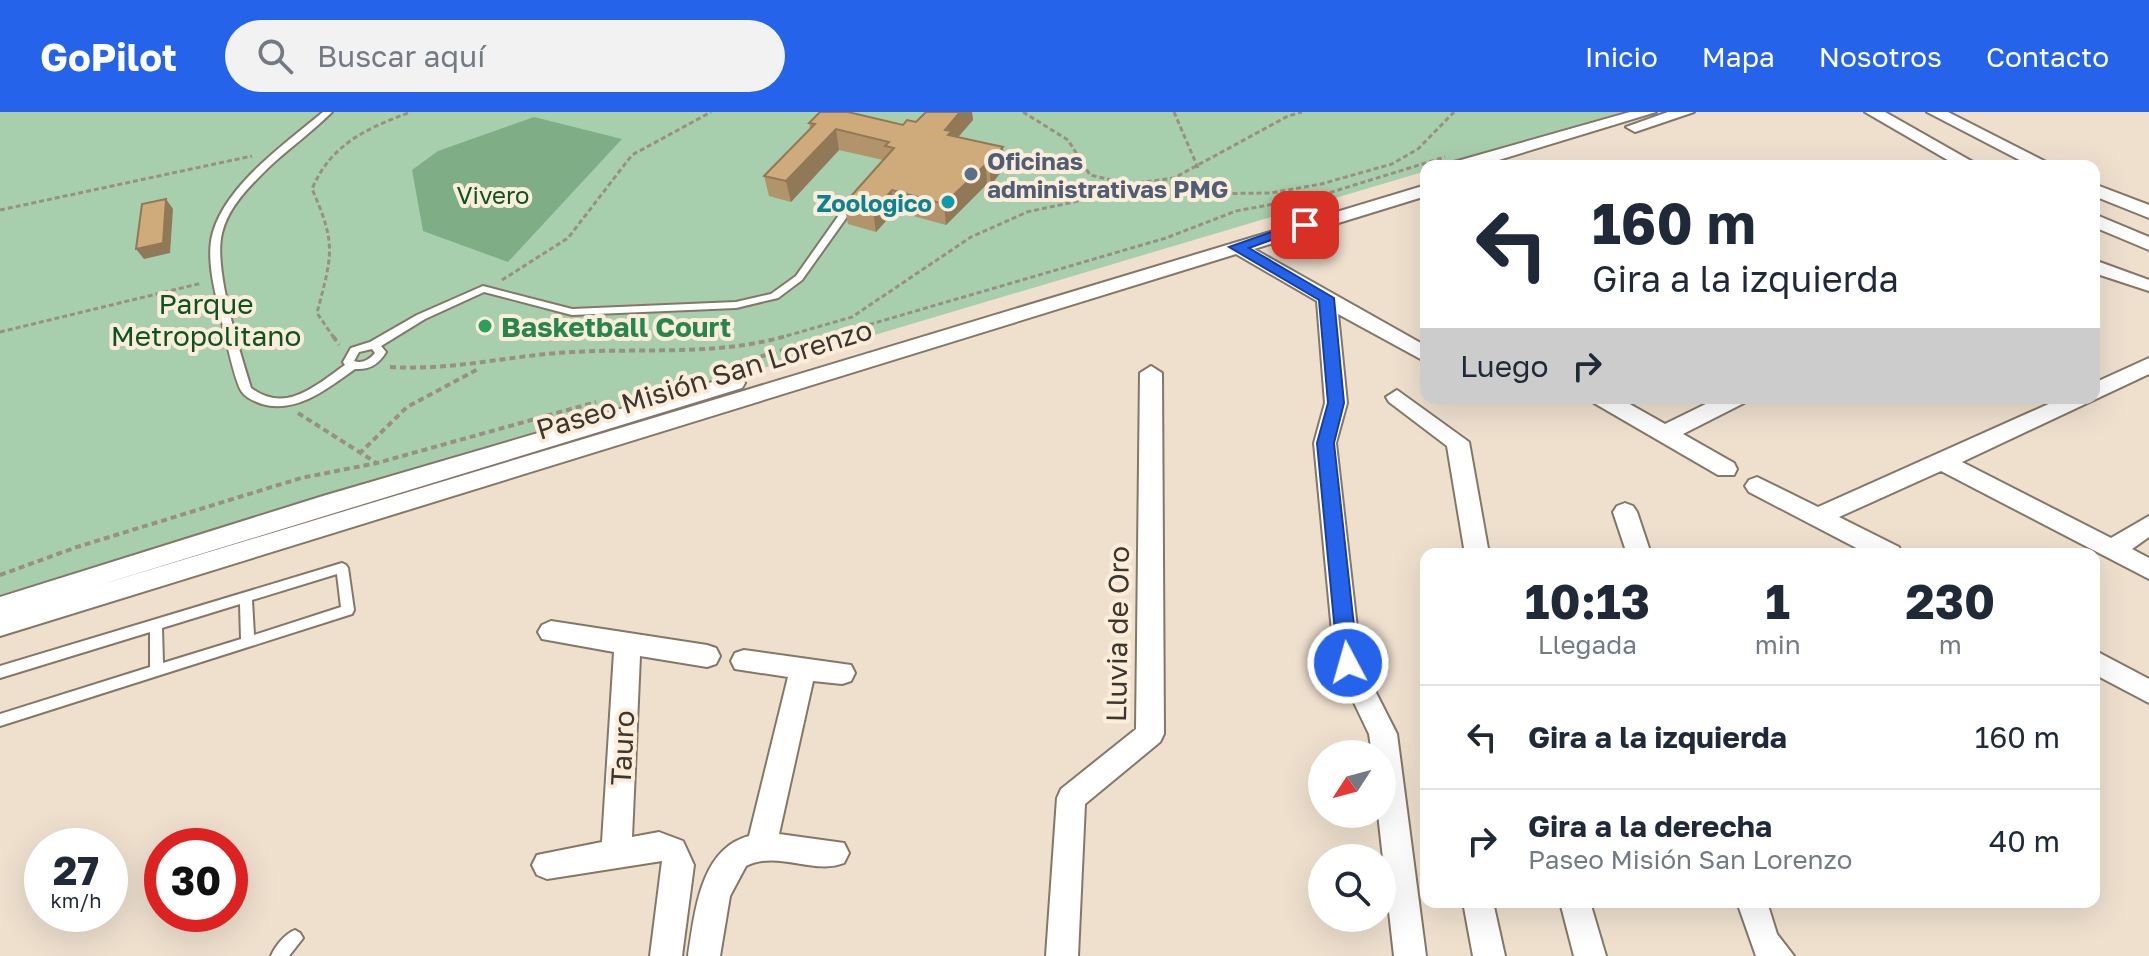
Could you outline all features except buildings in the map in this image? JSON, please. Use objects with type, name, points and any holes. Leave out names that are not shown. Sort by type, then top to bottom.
[{"type":"street","points":[[1457,160],[1648,112]]},
{"type":"street","points":[[1526,160],[1686,112]]},
{"type":"street","points":[[1873,112],[1960,160]]},
{"type":"street","points":[[1935,112],[2033,160]]},
{"type":"street","name":"Paseo Misión San Lorenzo","points":[[0,607],[323,505],[1420,178]]},
{"type":"street","name":"Paseo Misión San Lorenzo","points":[[0,626],[1420,192]]},
{"type":"street","points":[[2100,192],[2149,212]]},
{"type":"street","points":[[2100,223],[2149,244]]},
{"type":"street","points":[[1237,247],[1420,352]]},
{"type":"street","points":[[2100,268],[2146,286]]},
{"type":"street","points":[[1327,298],[1336,403],[1325,443],[1348,663],[1383,734],[1410,956]]},
{"type":"street","points":[[2100,389],[2149,365]]},
{"type":"street","name":"Lluvia de Oro","points":[[1062,956],[1071,798],[1150,734],[1151,373]]},
{"type":"street","points":[[1397,397],[1458,442],[1476,548]]},
{"type":"street","points":[[1612,404],[1726,469]]},
{"type":"street","points":[[1665,434],[1724,404]]},
{"type":"street","points":[[1818,517],[1902,478],[1945,463],[2068,404]]},
{"type":"street","points":[[1945,463],[2149,569]]},
{"type":"street","points":[[1757,486],[1878,548]]},
{"type":"street","points":[[1625,512],[1637,548]]},
{"type":"street","points":[[2112,550],[2149,525]]},
{"type":"street","points":[[551,632],[707,656]]},
{"type":"street","name":"Tauro","points":[[616,853],[628,643]]},
{"type":"street","points":[[744,661],[842,673]]},
{"type":"street","points":[[2100,664],[2149,692]]},
{"type":"street","points":[[761,848],[803,668]]},
{"type":"street","points":[[547,865],[659,846],[673,851],[679,865],[666,956]]},
{"type":"street","points":[[704,956],[721,877],[732,857],[744,850],[761,848],[834,853]]},
{"type":"street","points":[[1479,908],[1489,956]]},
{"type":"street","points":[[1577,908],[1590,956]]},
{"type":"street","points":[[1754,908],[1768,952]]},
{"type":"lane","points":[[328,112],[251,181],[229,210],[217,234],[220,279],[246,390],[257,401],[281,404],[320,390],[352,359],[374,345],[421,317],[483,289],[572,312],[736,305],[774,296],[799,278],[861,190]]},
{"type":"lane","points":[[352,359],[372,362],[381,352],[374,345]]},
{"type":"lane","points":[[0,672],[342,568],[348,610],[0,720]]},
{"type":"lane","points":[[246,597],[248,642]]},
{"type":"lane","points":[[156,625],[157,671]]},
{"type":"lane","points":[[279,956],[295,938]]},
{"type":"path","points":[[352,359],[317,313],[320,290],[330,264],[330,229],[312,189],[319,167],[344,142],[411,112]]},
{"type":"path","points":[[483,289],[515,273],[568,238],[632,155],[711,112]]},
{"type":"path","points":[[1023,112],[1068,140],[1090,175],[1119,184],[1179,180],[1288,116],[1302,112]]},
{"type":"path","points":[[1174,112],[1199,169]]},
{"type":"path","points":[[372,362],[435,370],[569,352],[753,346],[852,317],[900,288],[959,244],[1027,212],[1106,195],[1271,193],[1321,184],[1392,164],[1418,149],[1454,112]]},
{"type":"path","points":[[0,210],[288,148]]},
{"type":"path","points":[[718,370],[1166,238],[1236,211],[1322,195],[1420,170]]},
{"type":"path","points":[[0,332],[220,279]]},
{"type":"path","points":[[359,454],[407,407],[484,365]]},
{"type":"path","points":[[0,575],[77,547],[301,478],[377,463],[601,401]]},
{"type":"path","points":[[281,404],[320,425],[359,454],[377,463]]},
{"type":"green space","name":"Parque Metropolitano","points":[[0,112],[1622,112],[1462,160],[1420,160],[1420,173],[0,595]]},
{"type":"green space","name":"Vivero","points":[[534,117],[622,139],[508,262],[423,231],[412,170],[438,151]]},
{"type":"place","name":"Oficinas administrativas PMG","points":[[971,174]]},
{"type":"place","name":"Zoologico","points":[[948,202]]},
{"type":"place","name":"Basketball Court","points":[[485,326]]},
{"type":"route","points":[[1305,225],[1237,247],[1327,298],[1336,403],[1325,443],[1348,663]]}]
